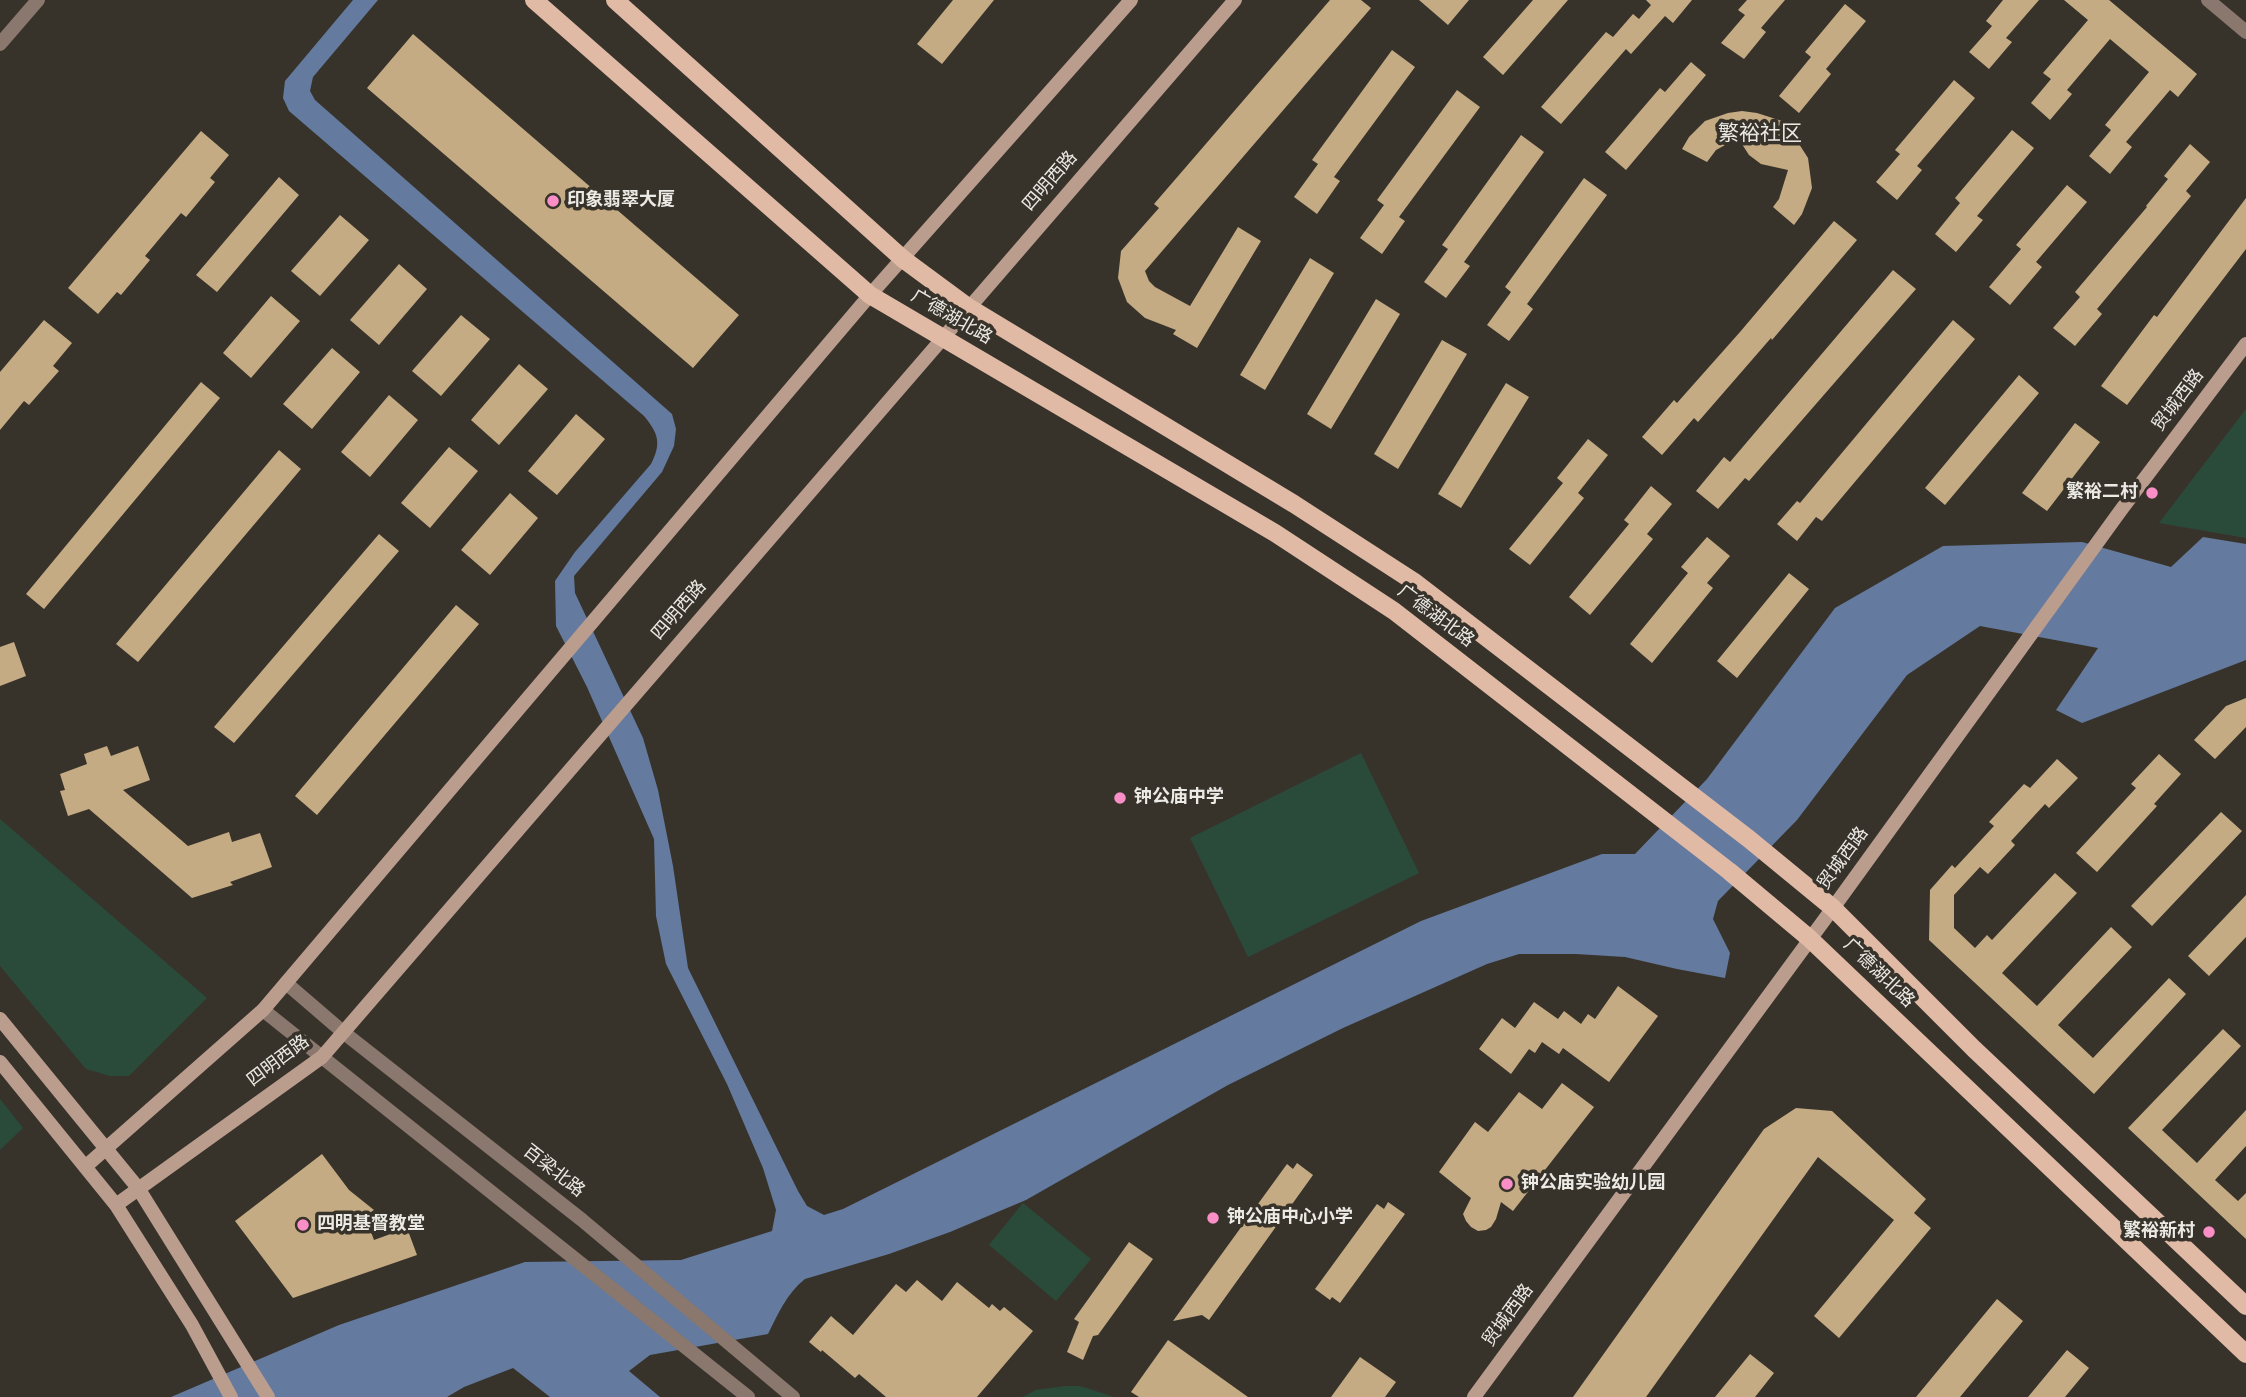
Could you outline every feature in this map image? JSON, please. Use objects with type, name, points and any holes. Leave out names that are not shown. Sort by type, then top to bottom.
[{"type":"main road","name":"广德湖北路","points":[[534,0],[870,295],[1275,533],[1394,611],[1657,814],[1810,938],[2246,1354]]},
{"type":"main road","name":"广德湖北路","points":[[615,0],[903,259],[968,307],[1293,503],[1413,581],[1749,839],[1833,908],[1984,1059],[2246,1306]]},
{"type":"main road","points":[[85,1167],[263,1010],[870,295],[1131,0]]},
{"type":"main road","name":"四明西路","points":[[116,1205],[322,1057],[1235,0]]},
{"type":"main road","name":"贸城西路","points":[[1474,1397],[2121,510],[2246,344]]},
{"type":"main road","points":[[0,1019],[138,1188],[268,1397]]},
{"type":"main road","points":[[0,1062],[116,1205],[192,1325],[231,1397]]},
{"type":"street","points":[[0,44],[38,0]]},
{"type":"street","points":[[2208,0],[2246,32]]},
{"type":"street","name":"百梁北路","points":[[286,983],[343,1032],[582,1220],[793,1397]]},
{"type":"street","points":[[263,1010],[748,1397]]},
{"type":"green space","points":[[2246,409],[2246,538],[2159,523]]},
{"type":"green space","points":[[1361,753],[1419,873],[1248,957],[1190,838]]},
{"type":"green space","points":[[0,819],[207,998],[129,1076],[110,1076],[86,1069],[0,966]]},
{"type":"green space","points":[[0,1099],[23,1128],[0,1150]]},
{"type":"green space","points":[[1023,1203],[1091,1259],[1056,1301],[989,1245]]},
{"type":"green space","points":[[1080,1386],[1114,1397],[1023,1397],[1036,1390]]},
{"type":"water","points":[[353,0],[378,0],[313,77],[310,91],[315,100],[672,414],[676,429],[674,446],[662,472],[574,576],[575,593],[643,738],[658,790],[673,866],[688,968],[798,1191],[807,1206],[824,1215],[843,1209],[1421,921],[1602,854],[1635,854],[1707,779],[1835,608],[1943,546],[2082,542],[2171,567],[2203,537],[2246,544],[2246,660],[2082,723],[2056,710],[2098,648],[1980,626],[1907,675],[1797,820],[1718,901],[1713,919],[1730,953],[1725,978],[1625,957],[1576,954],[1519,954],[1487,964],[1343,1028],[1228,1085],[1026,1200],[889,1254],[805,1279],[788,1297],[768,1334],[650,1355],[629,1371],[660,1397],[550,1397],[513,1368],[464,1387],[447,1397],[171,1397],[339,1325],[525,1262],[681,1260],[772,1231],[776,1210],[763,1168],[727,1084],[666,964],[656,916],[654,839],[587,687],[556,626],[555,581],[575,552],[651,464],[657,450],[657,438],[644,416],[289,111],[283,98],[285,81]]},
{"type":"building","points":[[953,0],[994,0],[942,64],[917,44]]},
{"type":"building","points":[[1330,0],[1361,0],[1371,8],[1145,271],[1155,287],[1190,306],[1238,227],[1261,241],[1197,348],[1173,334],[1176,330],[1145,318],[1127,302],[1118,278],[1121,251],[1159,208],[1154,204]]},
{"type":"building","points":[[1419,0],[1469,0],[1448,25]]},
{"type":"building","points":[[1533,0],[1568,0],[1503,75],[1483,57]]},
{"type":"building","points":[[1646,0],[1692,0],[1673,23],[1665,16],[1631,54],[1626,49],[1561,124],[1541,107],[1606,32],[1613,37],[1633,14],[1639,19],[1651,5]]},
{"type":"building","points":[[1747,0],[1785,0],[1761,28],[1766,32],[1744,59],[1721,43],[1745,15],[1738,10]]},
{"type":"building","points":[[2003,0],[2039,0],[2006,38],[2012,42],[1989,69],[1969,52],[1992,26],[1986,21]]},
{"type":"building","points":[[2064,0],[2109,0],[2197,74],[2178,97],[2170,90],[2126,142],[2132,147],[2110,174],[2089,156],[2111,130],[2105,125],[2149,72],[2110,39],[2067,90],[2072,94],[2050,120],[2031,103],[2051,79],[2043,73],[2088,20]]},
{"type":"building","points":[[1845,4],[1866,21],[1826,69],[1831,74],[1799,113],[1779,96],[1811,57],[1805,52]]},
{"type":"building","name":"印象翡翠大厦","points":[[413,34],[739,315],[693,368],[367,88]]},
{"type":"building","points":[[1392,50],[1415,67],[1334,177],[1340,181],[1317,214],[1294,197],[1318,164],[1312,160]]},
{"type":"building","points":[[1691,62],[1706,75],[1626,170],[1605,152],[1660,88],[1665,92]]},
{"type":"building","points":[[1954,80],[1975,98],[1917,166],[1922,170],[1897,200],[1876,182],[1900,154],[1895,150]]},
{"type":"building","points":[[1457,90],[1480,107],[1399,217],[1405,221],[1382,254],[1360,238],[1384,205],[1377,200]]},
{"type":"building","points":[[1742,111],[1785,122],[1808,158],[1812,188],[1802,214],[1794,225],[1773,207],[1779,199],[1788,170],[1761,164],[1749,155],[1738,138],[1716,150],[1707,162],[1682,149],[1689,137],[1705,121]]},
{"type":"building","points":[[2012,130],[2034,148],[1977,216],[1983,220],[1956,252],[1935,234],[1960,203],[1955,198]]},
{"type":"building","points":[[201,131],[229,155],[210,178],[215,182],[186,217],[181,213],[145,256],[150,260],[121,295],[117,292],[98,314],[68,288]]},
{"type":"building","points":[[1521,135],[1544,152],[1464,262],[1470,266],[1446,298],[1424,282],[1448,249],[1442,245]]},
{"type":"building","points":[[2190,144],[2210,162],[2186,191],[2191,196],[2097,309],[2102,314],[2075,346],[2053,328],[2080,297],[2075,292],[2147,207],[2168,179],[2164,176]]},
{"type":"building","points":[[279,177],[299,195],[217,292],[196,275]]},
{"type":"building","points":[[1584,178],[1607,195],[1527,304],[1533,309],[1509,341],[1487,325],[1511,292],[1505,287]]},
{"type":"building","points":[[2067,185],[2087,202],[2036,262],[2042,267],[2010,305],[1989,287],[2021,249],[2016,245]]},
{"type":"building","points":[[2246,198],[2246,249],[2127,405],[2101,386],[2154,315],[2157,317]]},
{"type":"building","points":[[340,215],[369,240],[320,296],[291,271]]},
{"type":"building","points":[[1834,221],[1857,240],[1698,422],[1694,418],[1662,455],[1642,437],[1674,400],[1677,403]]},
{"type":"building","points":[[1310,258],[1334,273],[1265,390],[1240,375]]},
{"type":"building","points":[[399,264],[427,289],[379,345],[350,320]]},
{"type":"building","points":[[1893,270],[1916,289],[1749,481],[1745,478],[1718,509],[1696,491],[1724,457],[1730,462]]},
{"type":"building","points":[[271,296],[300,321],[251,378],[223,353]]},
{"type":"building","points":[[1376,299],[1400,314],[1331,429],[1307,414]]},
{"type":"building","points":[[461,315],[490,339],[441,396],[412,371]]},
{"type":"building","points":[[44,320],[72,343],[53,366],[59,371],[29,405],[24,401],[0,430],[0,372]]},
{"type":"building","points":[[1953,320],[1975,339],[1822,521],[1816,517],[1797,541],[1777,524],[1797,501],[1800,503]]},
{"type":"building","points":[[1442,340],[1467,354],[1398,469],[1374,454]]},
{"type":"building","points":[[332,348],[360,372],[312,429],[283,404]]},
{"type":"building","points":[[519,364],[548,389],[499,445],[471,420]]},
{"type":"building","points":[[2019,375],[2039,393],[1945,505],[1925,488]]},
{"type":"building","points":[[201,382],[220,398],[44,609],[26,594]]},
{"type":"building","points":[[1506,383],[1529,397],[1461,508],[1438,494]]},
{"type":"building","points":[[389,395],[418,420],[370,477],[341,452]]},
{"type":"building","points":[[576,414],[605,439],[557,495],[528,471]]},
{"type":"building","points":[[2075,423],[2100,442],[2047,511],[2022,493]]},
{"type":"building","points":[[1588,439],[1608,455],[1578,493],[1584,498],[1530,565],[1509,549],[1563,483],[1557,478]]},
{"type":"building","points":[[449,447],[478,471],[430,528],[401,503]]},
{"type":"building","points":[[279,450],[301,469],[138,662],[116,644]]},
{"type":"building","points":[[1651,486],[1672,504],[1647,534],[1653,539],[1590,615],[1569,597],[1629,524],[1624,520]]},
{"type":"building","points":[[510,493],[538,518],[490,575],[461,550]]},
{"type":"building","points":[[379,534],[399,551],[234,743],[214,727]]},
{"type":"building","points":[[1707,537],[1730,556],[1707,583],[1713,588],[1652,663],[1630,644],[1688,573],[1681,567]]},
{"type":"building","points":[[1789,573],[1809,589],[1737,678],[1717,661]]},
{"type":"building","points":[[456,605],[479,624],[317,815],[295,796]]},
{"type":"building","points":[[14,642],[26,676],[0,686],[0,647]]},
{"type":"building","points":[[2246,698],[2246,727],[2215,759],[2194,740],[2226,706]]},
{"type":"building","points":[[107,746],[111,756],[138,746],[150,780],[123,790],[188,846],[229,832],[232,842],[260,833],[272,867],[230,882],[233,885],[192,898],[89,809],[68,816],[60,791],[65,790],[60,774],[87,764],[84,754]]},
{"type":"building","points":[[2159,754],[2181,774],[2154,804],[2157,806],[2097,872],[2076,853],[2136,788],[2131,784]]},
{"type":"building","points":[[2057,759],[2078,778],[2049,808],[2045,804],[2011,841],[2015,845],[1988,874],[1980,867],[1954,895],[1954,928],[1975,948],[1987,935],[1992,940],[2055,873],[2077,893],[2002,973],[2037,1006],[2111,927],[2132,947],[2058,1025],[2093,1058],[2169,978],[2186,994],[2094,1094],[1929,940],[1930,890],[1952,865],[1955,868],[1994,826],[1989,822],[2024,784],[2030,788]]},
{"type":"building","points":[[2221,812],[2242,831],[2152,926],[2131,906]]},
{"type":"building","points":[[2246,895],[2246,937],[2209,976],[2188,956]]},
{"type":"building","points":[[1618,986],[1658,1016],[1609,1082],[1563,1048],[1559,1054],[1542,1042],[1535,1053],[1529,1049],[1511,1074],[1479,1049],[1502,1018],[1515,1028],[1534,1002],[1558,1019],[1564,1011],[1581,1024],[1588,1014],[1595,1019]]},
{"type":"building","points":[[2223,1029],[2241,1046],[2162,1130],[2197,1163],[2246,1110],[2246,1146],[2215,1180],[2238,1201],[2246,1193],[2246,1239],[2128,1128]]},
{"type":"building","points":[[1562,1083],[1594,1107],[1513,1211],[1501,1202],[1491,1227],[1478,1231],[1471,1227],[1463,1214],[1471,1198],[1439,1172],[1475,1122],[1488,1132],[1519,1092],[1542,1109]]},
{"type":"building","points":[[1796,1108],[1832,1111],[1926,1199],[1914,1213],[1931,1228],[1839,1338],[1814,1316],[1894,1220],[1818,1157],[1646,1397],[1573,1397],[1764,1129]]},
{"type":"building","name":"四明基督教堂","points":[[322,1154],[349,1190],[374,1210],[365,1216],[374,1240],[407,1228],[417,1255],[293,1298],[235,1221]]},
{"type":"building","points":[[1297,1163],[1313,1175],[1209,1320],[1202,1315],[1173,1321],[1287,1164],[1293,1169]]},
{"type":"building","points":[[1388,1202],[1405,1214],[1340,1303],[1332,1297],[1330,1300],[1315,1289],[1377,1204],[1384,1209]]},
{"type":"building","points":[[1129,1242],[1153,1259],[1098,1335],[1093,1336],[1083,1360],[1067,1352],[1079,1322],[1074,1319]]},
{"type":"building","points":[[917,1280],[942,1301],[957,1282],[989,1308],[992,1304],[1000,1311],[1004,1307],[1033,1331],[977,1397],[886,1397],[859,1374],[855,1378],[809,1342],[831,1316],[853,1335],[896,1284],[906,1292]]},
{"type":"building","points":[[1997,1299],[2023,1321],[1960,1397],[1916,1397]]},
{"type":"building","points":[[1168,1340],[1248,1397],[1139,1397],[1131,1392]]},
{"type":"building","points":[[2067,1350],[2089,1368],[2065,1397],[2028,1397]]},
{"type":"building","points":[[1750,1354],[1774,1373],[1755,1397],[1715,1397]]},
{"type":"building","points":[[1360,1357],[1396,1382],[1385,1397],[1331,1397]]},
{"type":"place","name":"印象翡翠大厦","points":[[553,201]]},
{"type":"place","name":"繁裕二村","points":[[2152,493]]},
{"type":"place","name":"钟公庙中学","points":[[1120,798]]},
{"type":"place","name":"钟公庙实验幼儿园","points":[[1507,1184]]},
{"type":"place","name":"钟公庙中心小学","points":[[1213,1218]]},
{"type":"place","name":"四明基督教堂","points":[[303,1225]]},
{"type":"place","name":"繁裕新村","points":[[2209,1232]]},
{"type":"district","name":"繁裕社区","points":[[1760,135]]}]
